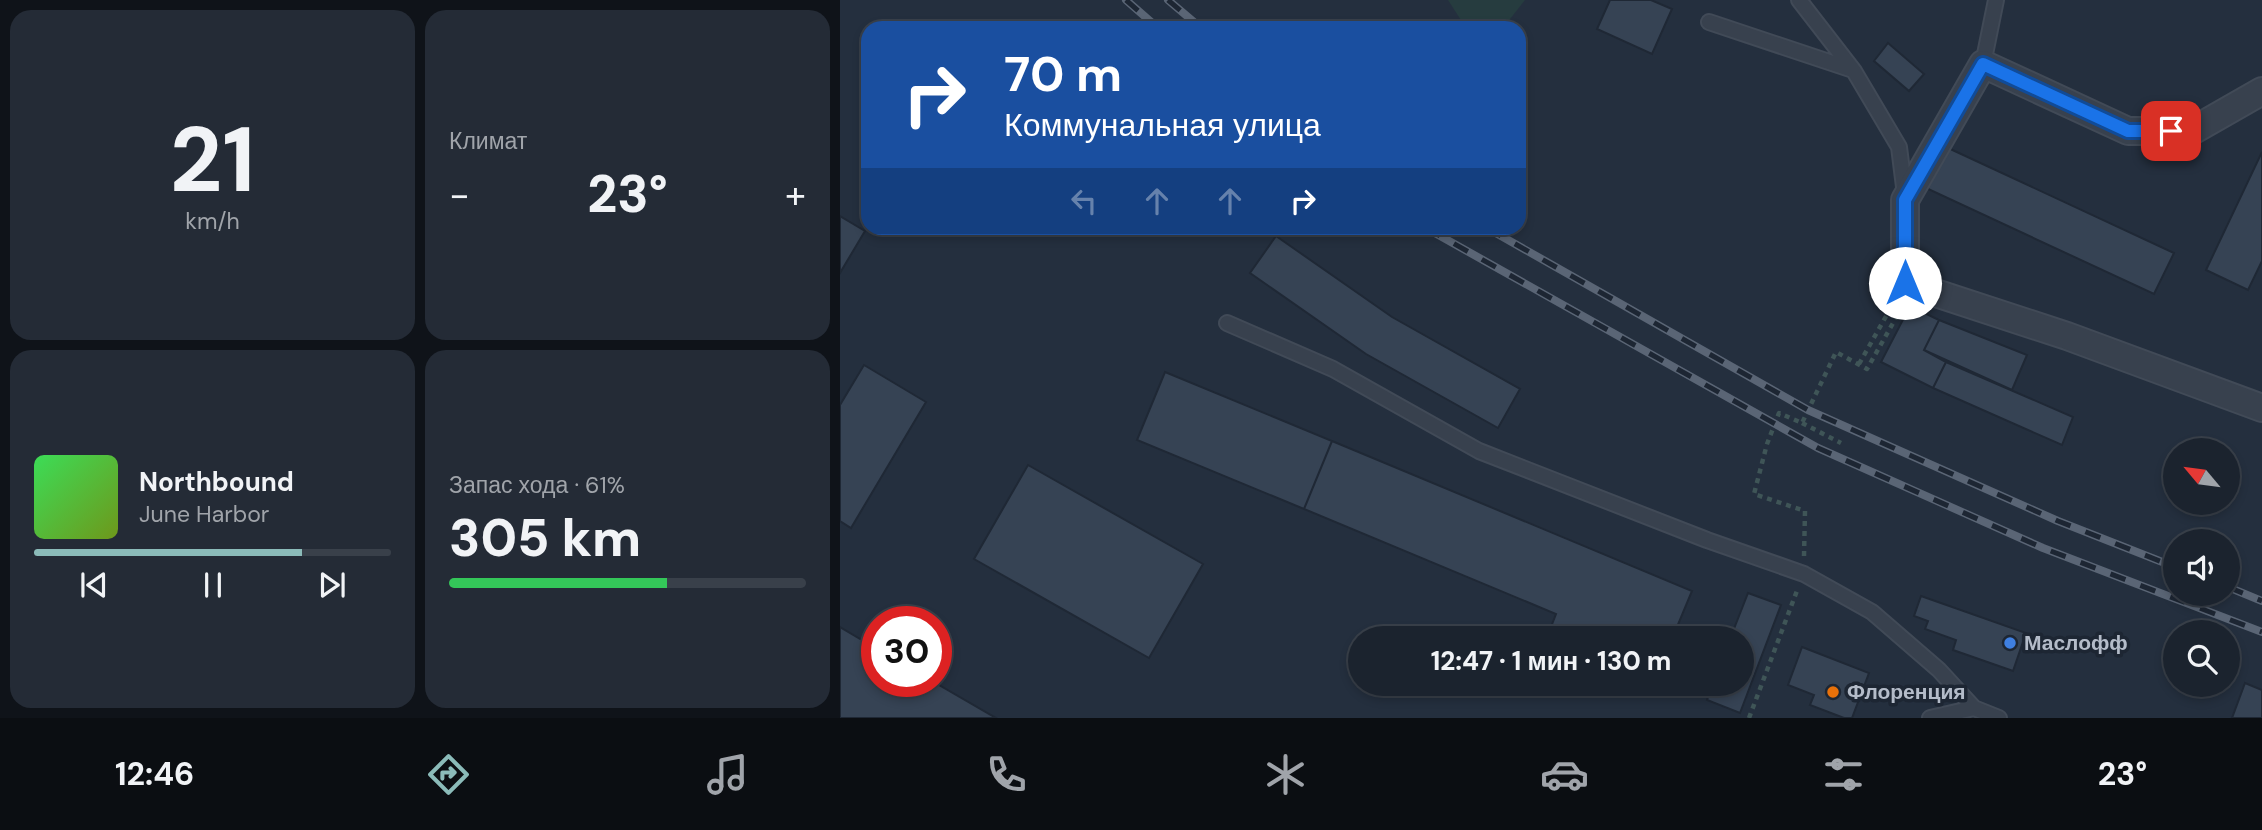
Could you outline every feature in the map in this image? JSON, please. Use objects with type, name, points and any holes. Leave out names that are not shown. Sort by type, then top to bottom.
[{"type":"street","points":[[2262,91],[2192,131],[2128,131],[1983,64],[1905,200],[1896,283],[2067,336],[2262,408]]},
{"type":"lane","points":[[1799,0],[1854,71],[1899,147],[1905,200]]},
{"type":"lane","points":[[1983,64],[1996,0]]},
{"type":"lane","points":[[1709,22],[1854,71]]},
{"type":"lane","points":[[1227,323],[1333,369],[1479,451],[1804,575],[1872,612],[1939,670],[1974,708],[1999,718]]},
{"type":"lane","points":[[1930,718],[1974,708]]},
{"type":"path","points":[[1802,424],[1836,352],[1867,369],[1901,309],[1893,304],[1860,364]]},
{"type":"path","points":[[1749,718],[1804,575],[1805,511],[1754,494],[1767,444],[1779,413],[1841,443]]},
{"type":"green space","points":[[1448,0],[1525,0],[1508,21],[1462,21]]},
{"type":"building","points":[[1610,0],[1651,0],[1672,9],[1652,54],[1597,29]]},
{"type":"building","points":[[1888,43],[1924,74],[1909,91],[1874,61]]},
{"type":"building","points":[[1946,147],[2174,253],[2154,294],[1926,188]]},
{"type":"building","points":[[2262,152],[2262,261],[2248,290],[2206,270]]},
{"type":"building","points":[[840,216],[861,229],[863,235],[840,273]]},
{"type":"building","points":[[1276,236],[1392,317],[1520,389],[1498,428],[1366,354],[1250,273]]},
{"type":"building","points":[[1910,306],[1939,320],[1924,350],[1946,362],[1933,388],[1881,362]]},
{"type":"building","points":[[1939,320],[2027,355],[2012,390],[1924,350]]},
{"type":"building","points":[[1946,362],[2073,417],[2062,445],[1933,388]]},
{"type":"building","points":[[864,365],[926,402],[851,528],[840,521],[840,405]]},
{"type":"building","points":[[1165,372],[1332,441],[1304,509],[1137,440]]},
{"type":"building","points":[[1332,441],[1692,591],[1677,626],[1551,626],[1556,614],[1304,509]]},
{"type":"building","points":[[1028,465],[1203,564],[1149,658],[974,559]]},
{"type":"building","points":[[1748,593],[1781,605],[1754,676],[1754,626],[1735,626]]},
{"type":"building","points":[[1921,596],[2026,633],[2013,671],[1953,650],[1956,640],[1925,629],[1928,621],[1914,616]]},
{"type":"building","points":[[840,627],[861,639],[861,697],[952,697],[952,693],[996,718],[840,718]]},
{"type":"building","points":[[1802,647],[1869,673],[1852,718],[1844,718],[1810,705],[1814,695],[1788,685]]},
{"type":"building","points":[[2245,683],[2262,690],[2262,718],[2232,718]]},
{"type":"building","points":[[1708,696],[1746,696],[1740,713],[1707,700]]},
{"type":"railway","points":[[1126,0],[1150,21]]},
{"type":"railway","points":[[1168,0],[1193,21]]},
{"type":"railway","points":[[1438,235],[1818,448],[2043,548],[2262,632]]},
{"type":"railway","points":[[1499,235],[1808,410],[2058,521],[2163,562]]},
{"type":"railway","points":[[2240,592],[2262,601]]},
{"type":"place","name":"Маслофф","points":[[2010,643]]},
{"type":"place","name":"Флоренция","points":[[1833,692]]},
{"type":"route","points":[[1905,283],[1905,200],[1983,64],[2128,131],[2171,131]]}]
